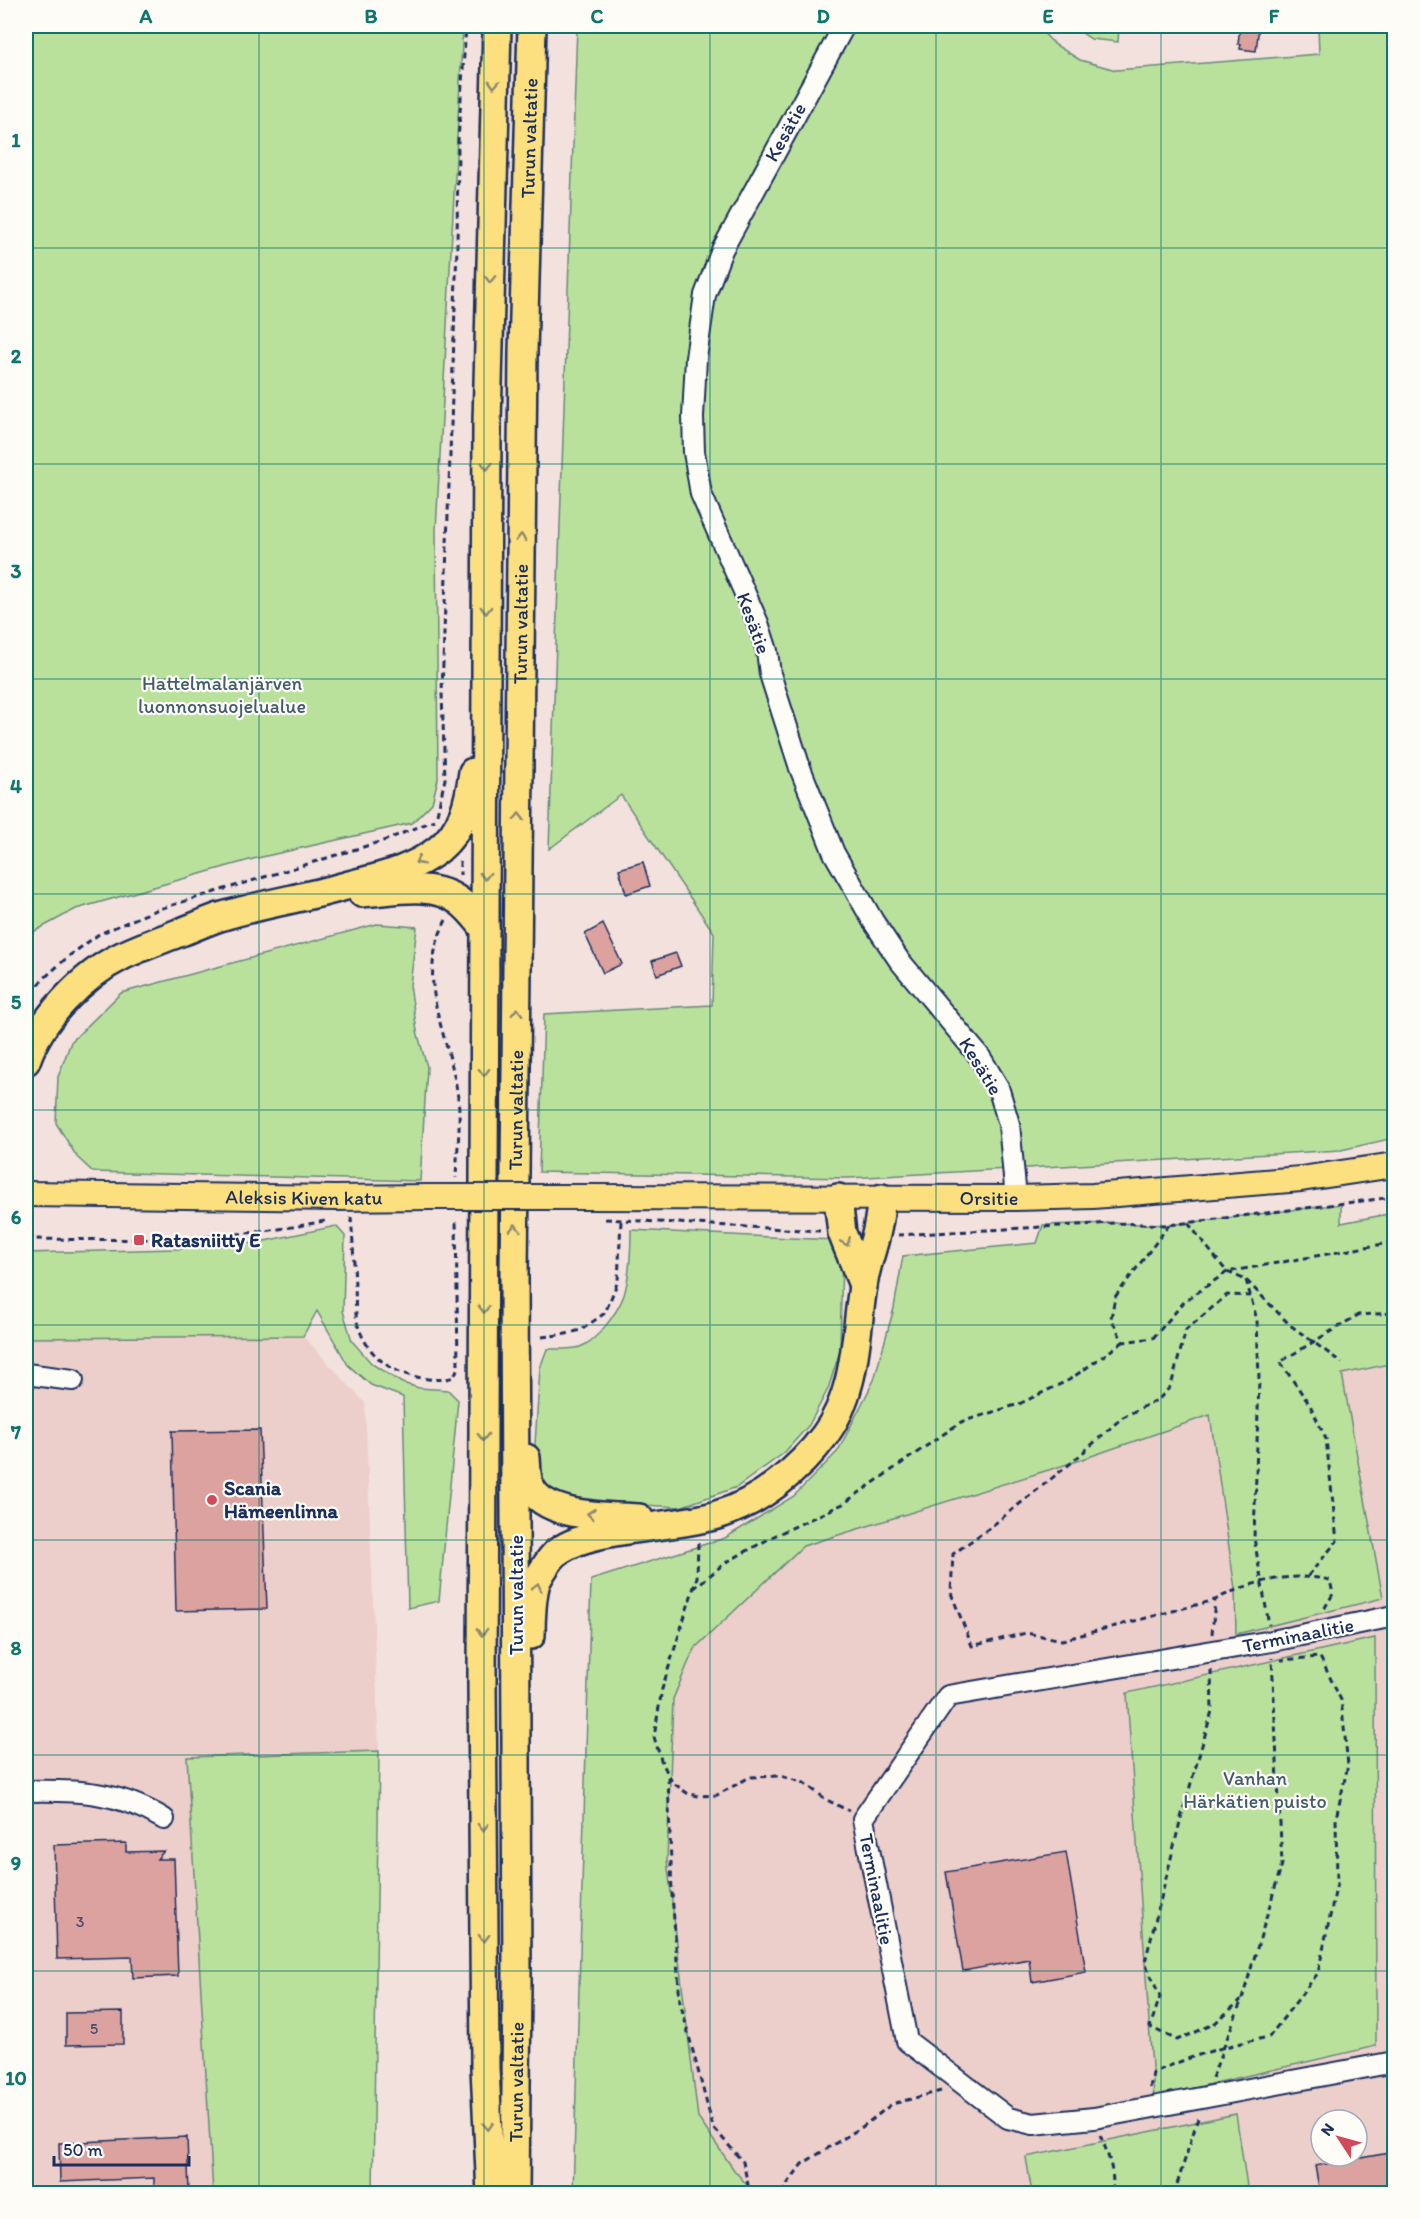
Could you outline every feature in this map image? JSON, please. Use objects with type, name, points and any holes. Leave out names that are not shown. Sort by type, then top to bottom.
[{"type":"highway","name":"Turun valtatie","points":[[491,2193],[485,2068],[483,1880],[485,691],[487,411],[497,26]]},
{"type":"highway","name":"Turun valtatie","points":[[515,2193],[517,1980],[514,1275],[523,352],[532,26]]},
{"type":"highway","points":[[26,1061],[29,1050],[52,1014],[78,986],[120,957],[223,916],[307,897],[393,873],[421,861],[440,848],[452,835],[469,802],[485,691]]},
{"type":"highway","points":[[307,897],[428,889],[457,899],[485,929]]},
{"type":"highway","points":[[517,1980],[524,1938],[532,1842],[531,1624],[536,1582],[555,1554],[585,1537],[695,1521],[720,1515],[743,1504],[767,1490],[796,1467],[825,1435],[837,1415],[846,1391],[856,1351],[863,1285],[876,1235],[882,1197]]},
{"type":"highway","points":[[838,1198],[842,1233],[863,1285]]},
{"type":"highway","points":[[514,1275],[524,1443],[529,1485],[537,1496],[559,1509],[568,1511],[695,1521]]},
{"type":"main road","name":"Orsitie","points":[[583,1197],[1016,1198],[1093,1196],[1203,1189],[1301,1179],[1395,1165]]},
{"type":"main road","name":"Aleksis Kiven katu","points":[[26,1194],[335,1198],[583,1197]]},
{"type":"street","name":"Kesätie","points":[[844,26],[722,250],[705,296],[696,358],[693,417],[694,452],[700,494],[758,623],[767,651],[770,674],[800,768],[834,853],[873,921],[899,960],[980,1057],[998,1087],[1009,1124],[1016,1198]]},
{"type":"street","points":[[26,1374],[73,1380]]},
{"type":"street","name":"Terminaalitie","points":[[1395,1616],[1310,1634],[1273,1651],[1211,1651],[948,1696],[863,1819],[907,2041],[1008,2118],[1033,2124],[1094,2118],[1395,2062]]},
{"type":"street","points":[[26,1791],[86,1791],[116,1797],[144,1807],[164,1819]]},
{"type":"path","points":[[26,1002],[41,981],[99,934],[156,910],[386,840],[436,819],[445,779],[442,693],[458,141],[466,26]]},
{"type":"path","points":[[452,835],[460,849],[460,890],[442,930],[433,980],[436,1013],[454,1076],[459,1108],[455,1187]]},
{"type":"path","points":[[876,1235],[1114,1223],[1169,1225],[1395,1197]]},
{"type":"path","name":"Aleksis Kiven katu","points":[[342,1217],[351,1215],[356,1313],[359,1329],[366,1343],[377,1357],[401,1373],[426,1379],[445,1380],[454,1377],[458,1367],[456,1209]]},
{"type":"path","name":"Aleksis Kiven katu","points":[[26,1239],[170,1240],[249,1234],[333,1219]]},
{"type":"path","points":[[598,1219],[781,1227],[842,1233]]},
{"type":"path","points":[[542,1337],[567,1335],[581,1330],[605,1313],[618,1281],[621,1221]]},
{"type":"path","points":[[1188,1223],[1227,1272],[1246,1280],[1290,1325],[1342,1363]]},
{"type":"path","points":[[1124,1342],[1111,1318],[1115,1297],[1169,1225]]},
{"type":"path","points":[[693,1589],[725,1563],[774,1536],[843,1504],[961,1422],[1019,1404],[1069,1380],[1124,1342],[1153,1338],[1185,1301],[1227,1272],[1395,1242]]},
{"type":"path","points":[[1174,2193],[1205,2097],[1242,1999],[1282,1864],[1273,1651],[1254,1538],[1259,1379],[1257,1320],[1246,1280]]},
{"type":"path","points":[[1251,1296],[1227,1295],[1186,1330],[1171,1386],[1159,1399],[1123,1417],[1071,1463],[988,1529],[952,1554],[951,1593],[972,1646],[1026,1633],[1062,1640],[1215,1600],[1235,1589],[1261,1582],[1308,1576],[1330,1580],[1334,1594],[1310,1634]]},
{"type":"path","points":[[1308,1576],[1337,1541],[1326,1439],[1310,1405],[1280,1362],[1358,1315],[1395,1312]]},
{"type":"path","points":[[695,1521],[697,1577],[662,1689],[654,1737],[660,1760],[672,1782],[687,1793],[698,1796],[717,1795],[750,1778],[781,1776],[804,1783],[827,1800],[863,1819]]},
{"type":"path","points":[[1215,1600],[1211,1651],[1212,1711],[1182,1814],[1145,1962],[1160,1997],[1150,2027],[1177,2040],[1214,2024],[1242,1999]]},
{"type":"path","points":[[1146,2108],[1152,2073],[1224,2046],[1269,2037],[1318,1973],[1337,1883],[1336,1818],[1348,1765],[1341,1700],[1320,1657],[1273,1651]]},
{"type":"path","points":[[668,1774],[672,1893],[680,2002],[713,2127],[743,2163],[750,2193]]},
{"type":"path","points":[[783,2193],[802,2164],[839,2142],[892,2104],[967,2086]]},
{"type":"path","points":[[1094,2118],[1107,2150],[1113,2187],[1111,2193]]},
{"type":"shaded area","points":[[303,1336],[365,1403],[379,1751],[187,1757],[213,2193],[26,2193],[26,1338]]},
{"type":"shaded area","points":[[1394,1363],[1394,2193],[754,2193],[734,2170],[698,2119],[667,1860],[673,1699],[694,1649],[803,1546],[1071,1463],[1210,1415],[1342,1374]]},
{"type":"green space","name":"Hattelmalanjärven luonnonsuojelualue","points":[[26,26],[463,26],[436,530],[438,779],[432,803],[412,823],[253,859],[76,909],[26,936]]},
{"type":"green space","points":[[577,26],[1037,26],[1054,44],[1080,60],[1116,70],[1319,54],[1318,26],[1394,26],[1394,1138],[1341,1150],[849,1178],[539,1172],[544,1014],[712,1005],[714,933],[621,795],[549,849]]},
{"type":"green space","points":[[1072,26],[1119,26],[1118,42],[1091,39]]},
{"type":"green space","points":[[377,924],[417,927],[410,985],[417,1031],[427,1067],[420,1181],[93,1172],[77,1157],[56,1123],[58,1077],[71,1042],[121,993]]},
{"type":"green space","points":[[1341,1204],[1341,1223],[1394,1213],[1394,1363],[1342,1374],[1383,1598],[1236,1634],[1235,1589],[1210,1415],[1071,1463],[803,1546],[694,1649],[673,1699],[667,1860],[698,2118],[734,2170],[754,2193],[573,2193],[591,1580],[725,1538],[794,1496],[838,1451],[874,1380],[894,1308],[903,1256],[1037,1243],[1043,1225],[1114,1223],[1169,1225]]},
{"type":"green space","points":[[336,1226],[345,1236],[343,1311],[352,1341],[372,1364],[402,1383],[419,1388],[448,1390],[458,1400],[439,1601],[408,1608],[403,1397],[371,1385],[348,1365],[317,1311],[303,1336],[26,1338],[26,1253],[176,1249],[255,1243]]},
{"type":"green space","points":[[631,1230],[833,1240],[842,1254],[840,1351],[828,1389],[809,1425],[784,1453],[737,1487],[680,1507],[567,1501],[546,1484],[539,1473],[535,1444],[540,1368],[547,1349],[568,1349],[587,1344],[612,1317],[621,1302],[626,1287],[630,1263]]},
{"type":"green space","name":"Vanhan Härkätien puisto","points":[[1375,1638],[1376,2046],[1154,2097],[1127,1693]]},
{"type":"green space","points":[[379,1751],[373,2193],[213,2193],[187,1757]]},
{"type":"green space","points":[[1236,2114],[1248,2193],[1032,2193],[1026,2157]]},
{"type":"building","points":[[1240,26],[1259,26],[1256,51],[1240,49],[1241,44],[1238,44]]},
{"type":"building","points":[[643,862],[650,886],[626,894],[619,869]]},
{"type":"building","points":[[603,924],[622,964],[603,973],[585,934]]},
{"type":"building","points":[[676,953],[681,966],[657,975],[652,961]]},
{"type":"building","points":[[260,1430],[267,1609],[176,1611],[172,1431]]},
{"type":"building","points":[[126,1843],[126,1852],[164,1851],[157,1859],[174,1859],[178,1976],[133,1978],[132,1957],[57,1959],[54,1845]]},
{"type":"building","points":[[1066,1852],[1086,1972],[1032,1982],[1029,1959],[963,1971],[946,1872]]},
{"type":"building","points":[[123,2012],[123,2044],[66,2045],[66,2013]]},
{"type":"building","points":[[187,2137],[189,2193],[154,2193],[154,2178],[60,2182],[59,2143]]},
{"type":"building","points":[[1395,2152],[1395,2193],[1320,2193],[1315,2168],[1369,2168],[1369,2157]]},
{"type":"place","name":"Ratasniitty E","points":[[139,1240]]},
{"type":"place","name":"Scania Hämeenlinna","points":[[212,1500]]}]
